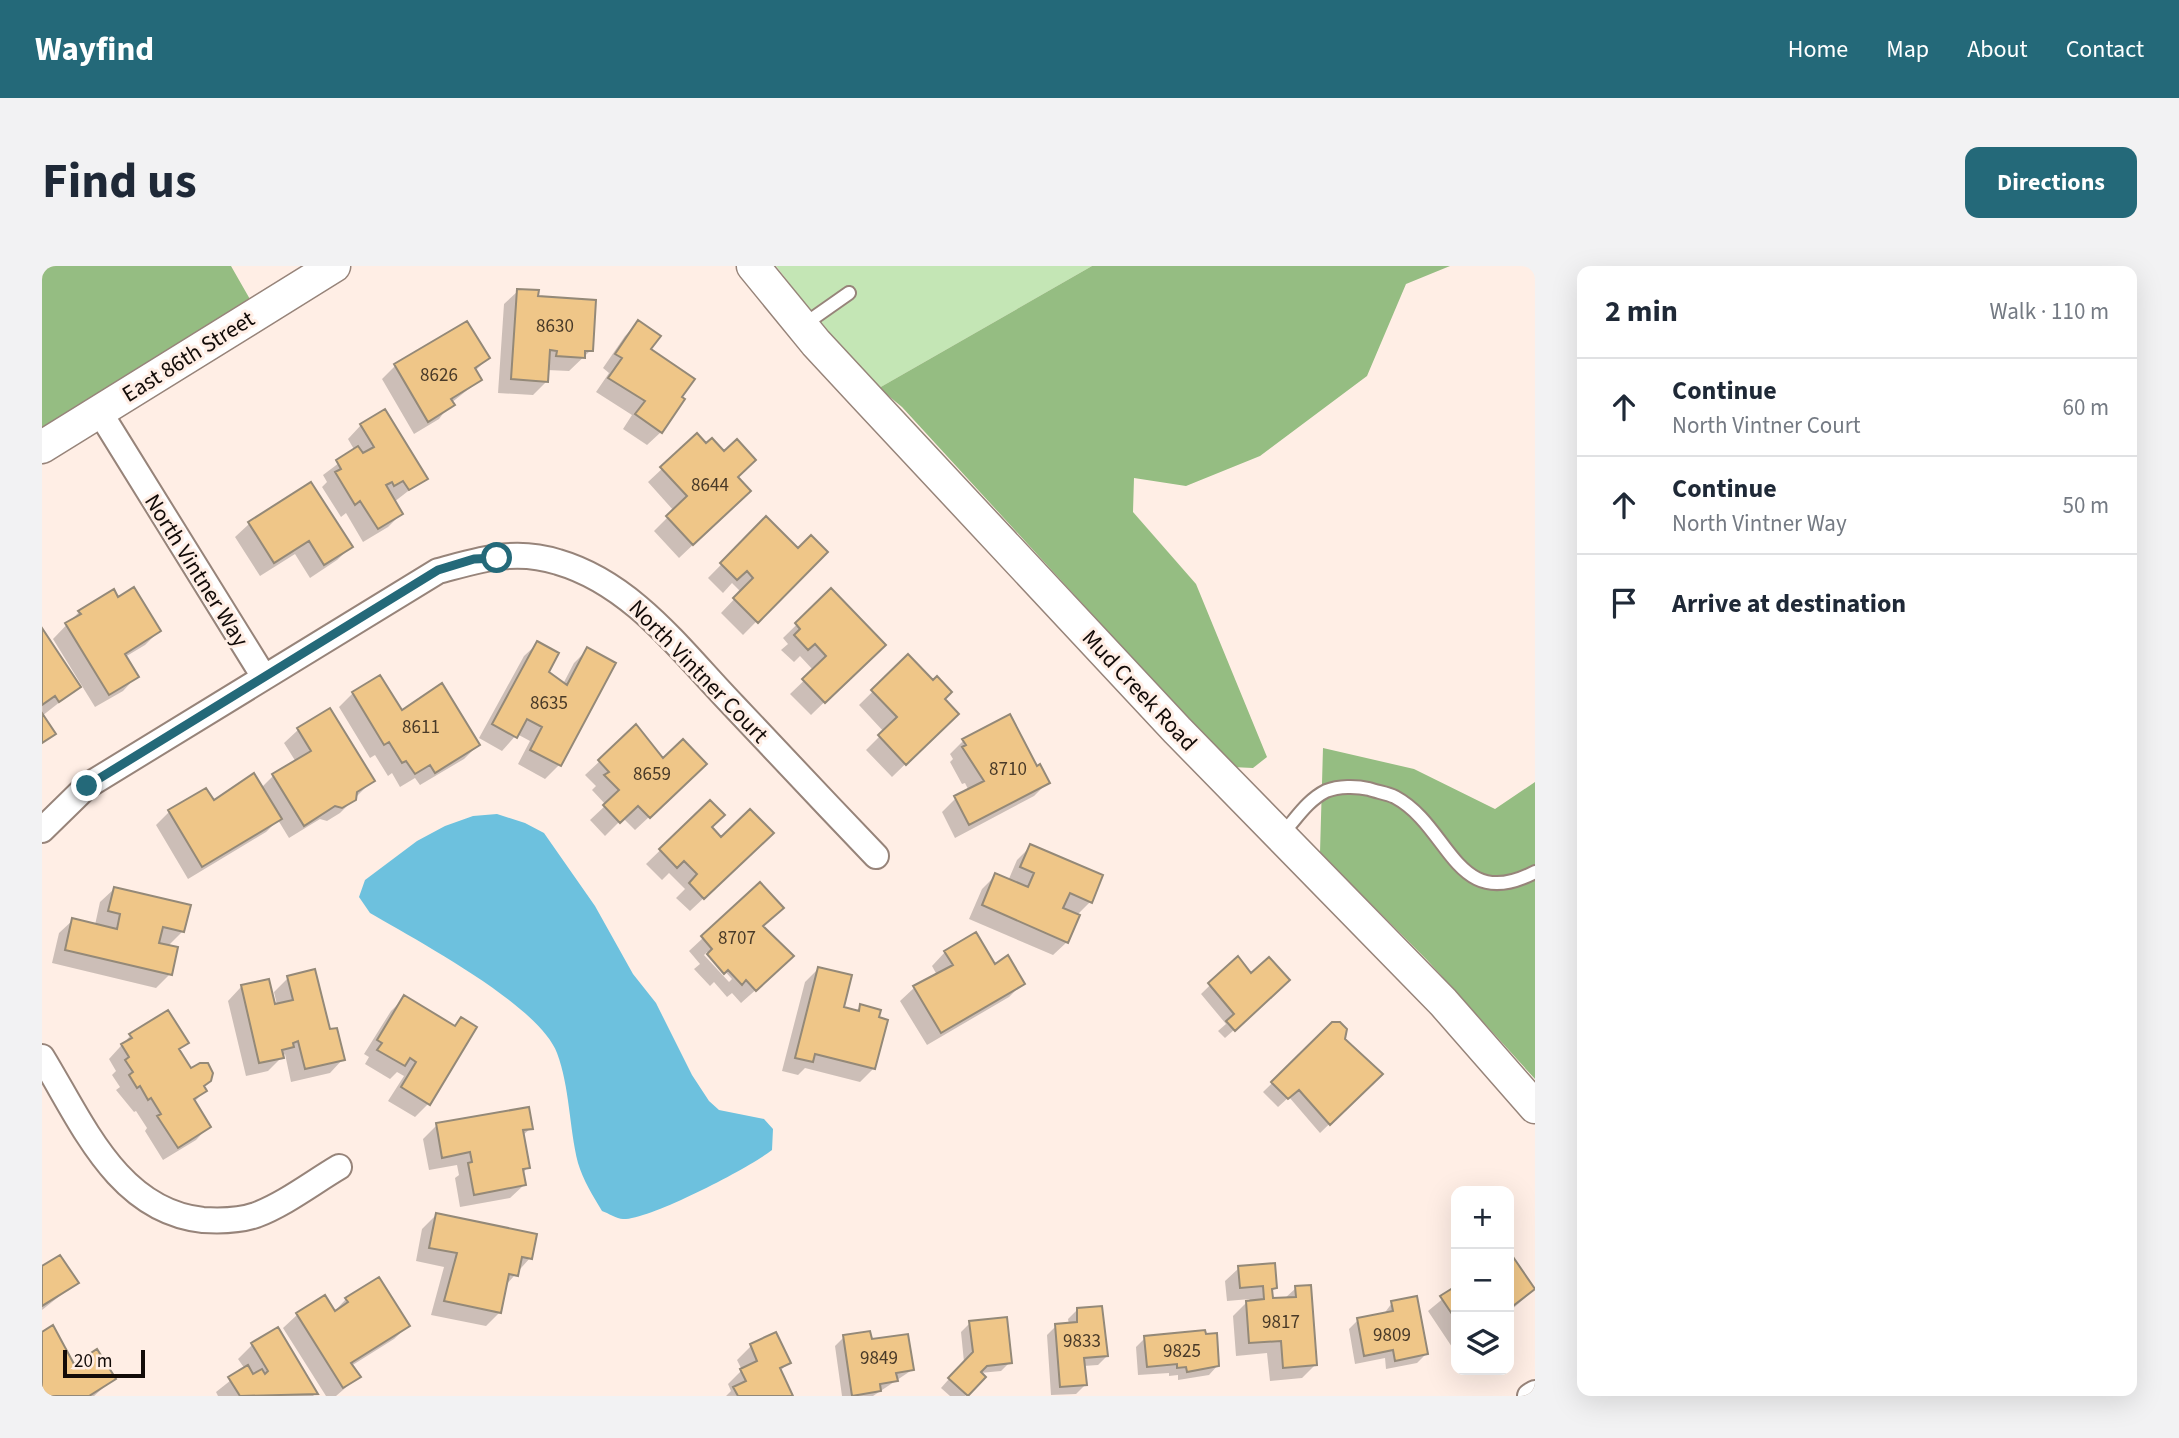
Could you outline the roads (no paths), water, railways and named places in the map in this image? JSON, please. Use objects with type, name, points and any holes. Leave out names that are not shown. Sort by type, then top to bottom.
[{"type":"street","name":"East 86th Street","points":[[42,447],[334,266]]},
{"type":"street","name":"Mud Creek Road","points":[[753,266],[802,326],[1177,730],[1443,1002],[1535,1107]]},
{"type":"street","name":"North Vintner Way","points":[[99,411],[264,677]]},
{"type":"street","name":"North Vintner Court","points":[[264,677],[438,570],[474,559],[504,556],[556,561],[604,580],[638,606],[876,856]]},
{"type":"street","points":[[42,830],[87,786],[264,677]]},
{"type":"street","points":[[42,1057],[117,1177],[144,1200],[170,1213],[212,1221],[255,1215],[338,1167]]},
{"type":"street","points":[[1530,1396],[1535,1394]]},
{"type":"lane","points":[[802,326],[849,293]]},
{"type":"lane","points":[[1280,836],[1304,807],[1327,791],[1356,786],[1394,797],[1418,815],[1475,881],[1497,885],[1535,873]]},
{"type":"water","points":[[497,814],[525,823],[544,833],[595,906],[633,974],[656,1003],[692,1075],[709,1101],[719,1110],[764,1119],[773,1129],[772,1150],[722,1180],[654,1211],[623,1219],[602,1211],[585,1182],[578,1163],[561,1066],[546,1034],[527,1015],[474,975],[370,913],[359,897],[365,880],[417,841],[445,826],[473,816]]}]
